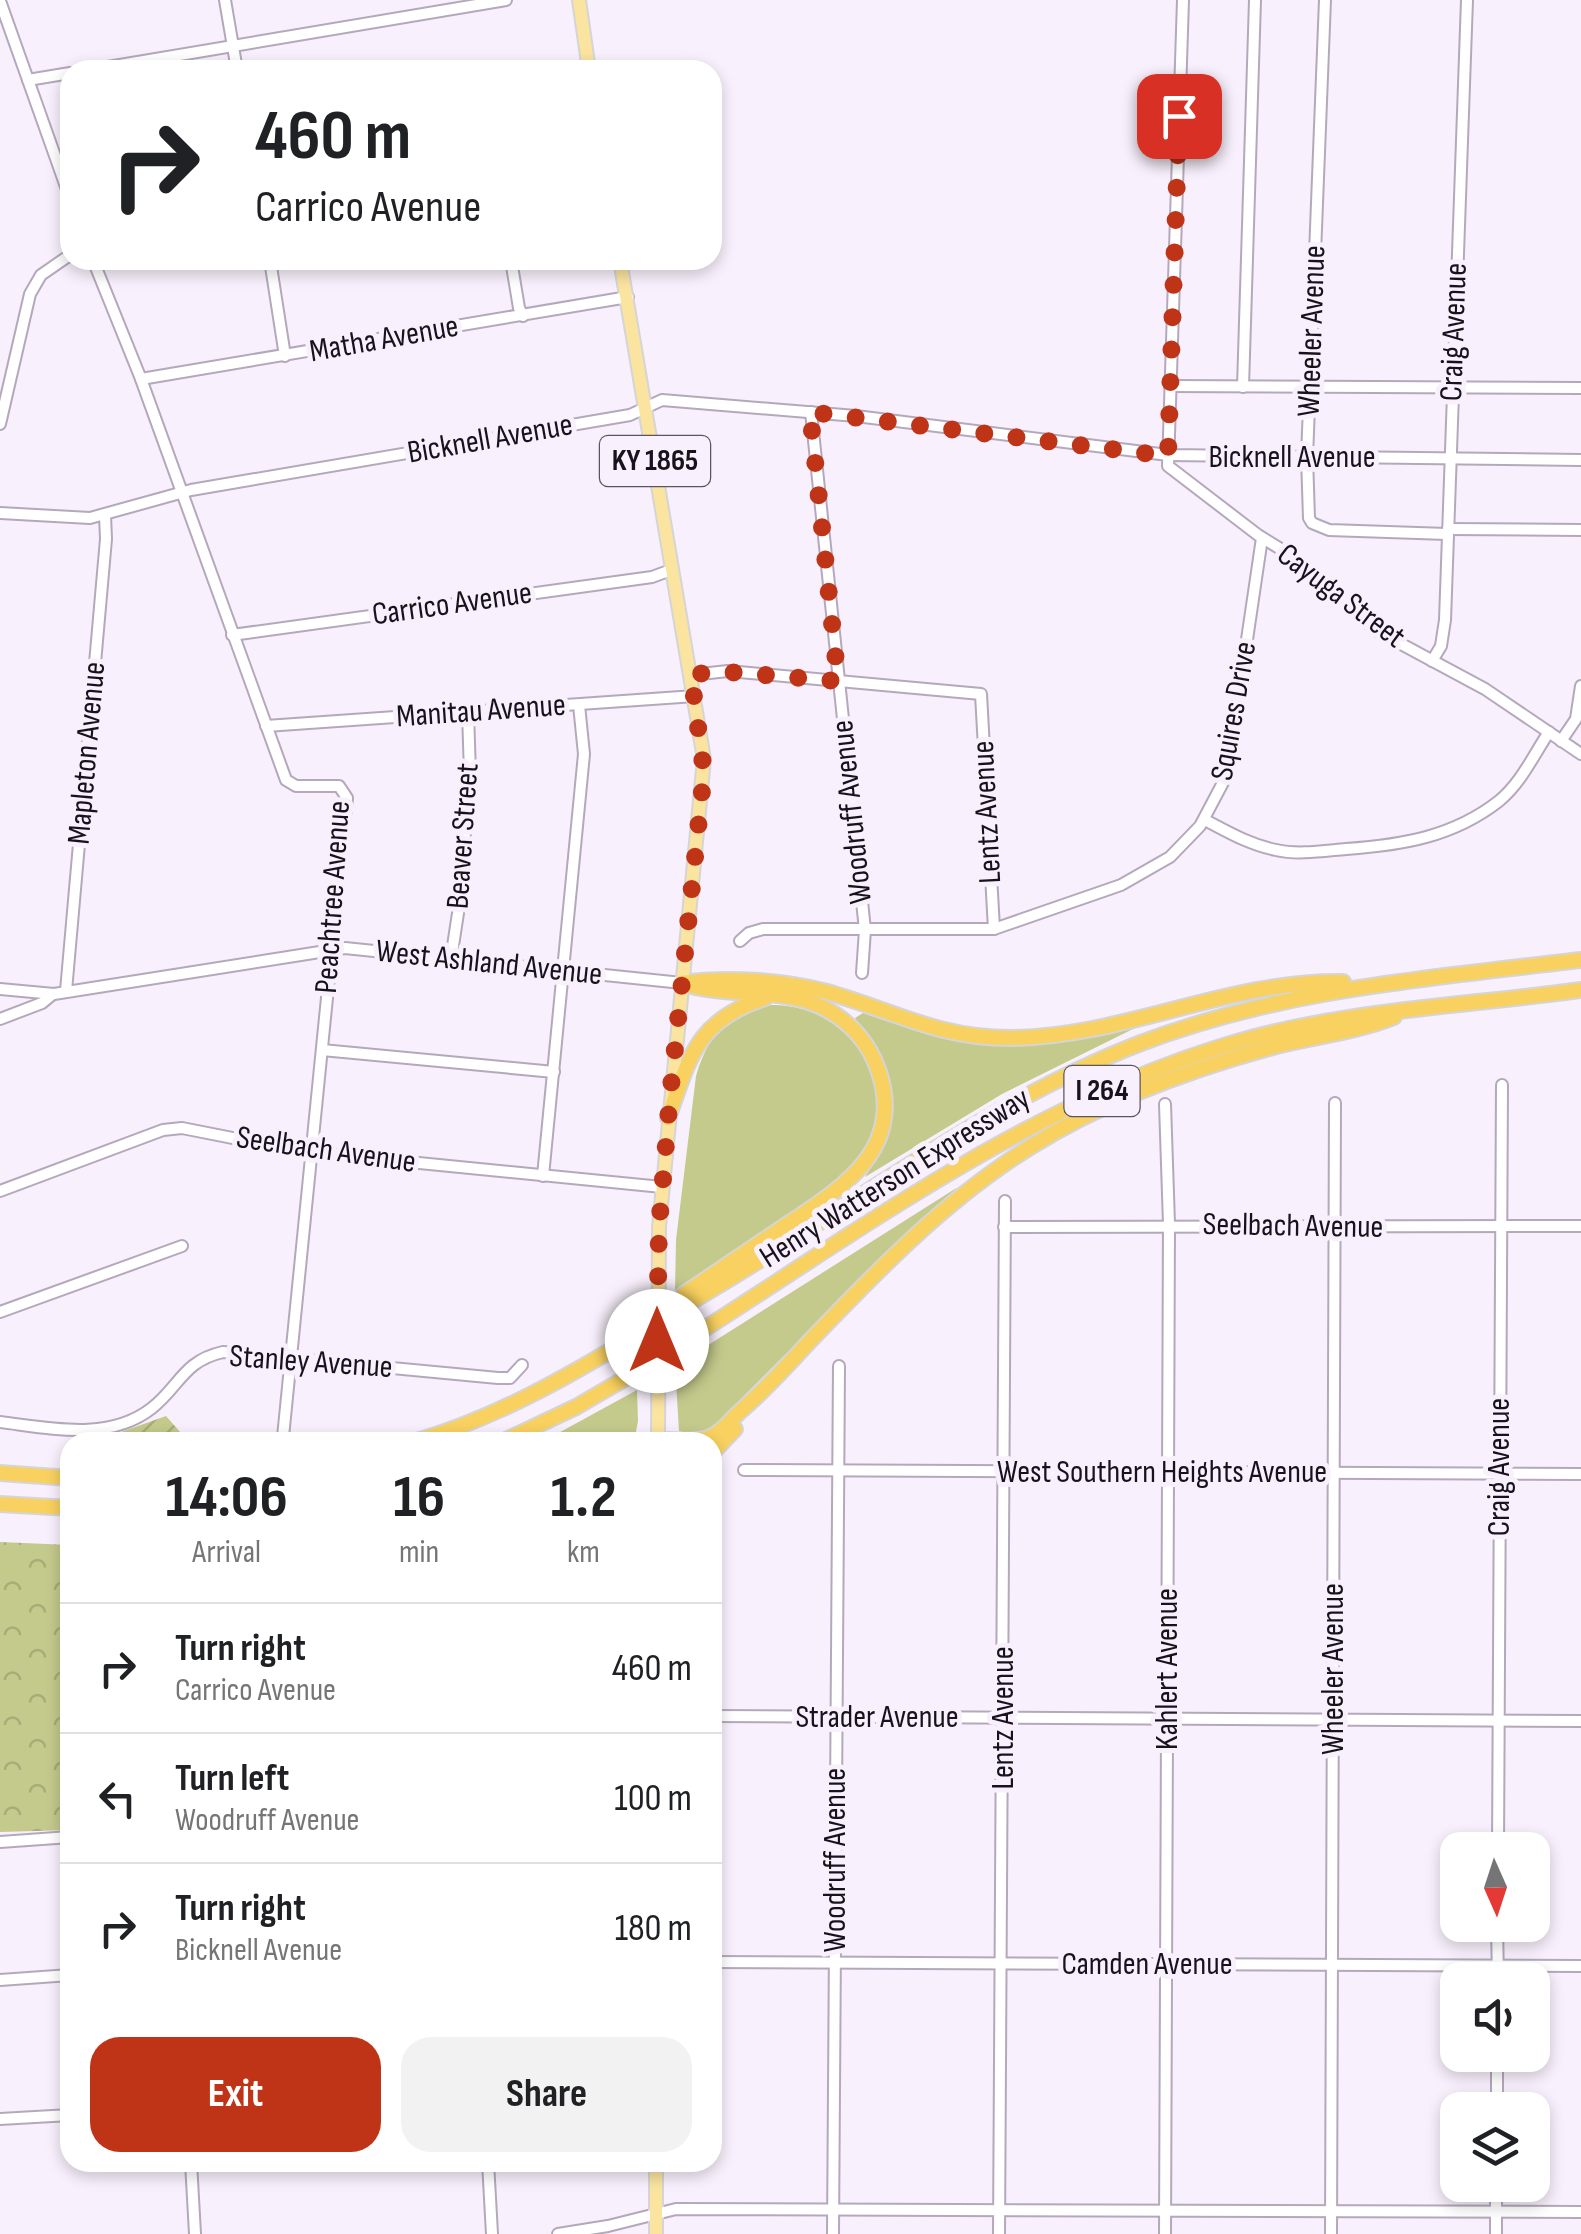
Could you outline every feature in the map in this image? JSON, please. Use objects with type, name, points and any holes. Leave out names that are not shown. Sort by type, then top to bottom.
[{"type":"highway","name":"Henry Watterson Expressway","points":[[442,1432],[500,1411],[563,1380],[974,1126],[1080,1069],[1202,1022],[1285,1000],[1380,982],[1581,960]]},
{"type":"highway","points":[[682,983],[709,979],[812,989],[940,1030],[1006,1038],[1074,1032],[1260,989],[1325,981],[1380,982]]},
{"type":"highway","points":[[680,1308],[684,1294],[845,1185],[863,1167],[880,1134],[884,1109],[882,1084],[872,1056],[856,1032],[834,1014],[808,1001],[682,983]]},
{"type":"highway","name":"Henry Watterson Expressway","points":[[523,1432],[636,1372],[964,1165],[1086,1098],[1231,1043],[1325,1021],[1581,990]]},
{"type":"highway","points":[[668,1118],[688,1061],[710,1028],[739,1006],[772,996]]},
{"type":"highway","points":[[719,1432],[760,1396],[909,1240],[963,1193],[1031,1146],[1095,1111],[1162,1083],[1275,1047],[1369,1027],[1410,1010]]},
{"type":"highway","points":[[722,1442],[750,1413],[760,1396]]},
{"type":"highway","points":[[0,1473],[60,1477]]},
{"type":"highway","points":[[0,1504],[60,1507]]},
{"type":"main road","points":[[579,0],[588,60]]},
{"type":"main road","name":"KY 1865","points":[[622,270],[671,570],[696,696],[704,772],[662,1187],[656,1432]]},
{"type":"main road","points":[[656,2172],[656,2234]]},
{"type":"street","points":[[225,0],[235,60]]},
{"type":"street","points":[[150,60],[506,0]]},
{"type":"street","points":[[1168,456],[1183,0]]},
{"type":"street","points":[[1243,387],[1256,0]]},
{"type":"street","name":"Wheeler Avenue","points":[[1325,0],[1307,457],[1309,518],[1329,530],[1448,532]]},
{"type":"street","name":"Craig Avenue","points":[[1432,661],[1442,638],[1448,532],[1467,0]]},
{"type":"street","points":[[0,1],[60,170]]},
{"type":"street","points":[[28,80],[60,75]]},
{"type":"street","points":[[0,424],[30,294],[41,275],[60,261]]},
{"type":"street","name":"Peachtree Avenue","points":[[97,270],[290,784],[335,785],[346,792],[284,1432]]},
{"type":"street","points":[[272,270],[285,356]]},
{"type":"street","points":[[513,270],[523,316]]},
{"type":"street","name":"Matha Avenue","points":[[141,379],[628,297]]},
{"type":"street","points":[[1170,386],[1581,388]]},
{"type":"street","name":"Bicknell Avenue","points":[[0,513],[60,518],[105,515],[181,492],[630,415],[662,400],[810,412],[1168,456],[1581,460]]},
{"type":"street","name":"Woodruff Avenue","points":[[810,412],[865,930],[862,973]]},
{"type":"street","name":"Cayuga Street","points":[[1168,456],[1168,466],[1176,474],[1279,548],[1377,631],[1485,689],[1581,754]]},
{"type":"street","name":"Mapleton Avenue","points":[[60,992],[106,539],[105,515]]},
{"type":"street","points":[[1448,532],[1581,530]]},
{"type":"street","name":"Squires Drive","points":[[994,930],[1139,876],[1170,857],[1205,820],[1232,755],[1262,538]]},
{"type":"street","name":"Carrico Avenue","points":[[232,635],[652,576],[671,570]]},
{"type":"street","points":[[691,674],[728,672],[838,681]]},
{"type":"street","name":"Lentz Avenue","points":[[838,681],[980,694],[994,930]]},
{"type":"street","points":[[1561,741],[1576,719],[1581,686]]},
{"type":"street","name":"Manitau Avenue","points":[[266,726],[696,696]]},
{"type":"street","points":[[543,1176],[584,754],[579,704]]},
{"type":"street","name":"Beaver Street","points":[[451,959],[470,774],[468,712]]},
{"type":"street","points":[[1205,820],[1254,845],[1288,852],[1423,840],[1461,825],[1500,800],[1517,783],[1549,732]]},
{"type":"street","points":[[740,941],[763,929],[994,930]]},
{"type":"street","name":"West Ashland Avenue","points":[[0,989],[60,992],[331,949],[682,983]]},
{"type":"street","points":[[0,1019],[60,992]]},
{"type":"street","points":[[322,1050],[554,1072]]},
{"type":"street","name":"Craig Avenue","points":[[1498,1832],[1502,1085]]},
{"type":"street","name":"Wheeler Avenue","points":[[1331,2234],[1336,1103]]},
{"type":"street","name":"Kahlert Avenue","points":[[1165,1104],[1170,1224],[1165,2234]]},
{"type":"street","name":"Seelbach Avenue","points":[[0,1191],[174,1128],[311,1152],[662,1187]]},
{"type":"street","name":"Lentz Avenue","points":[[999,2234],[1005,1201]]},
{"type":"street","name":"Seelbach Avenue","points":[[1004,1226],[1581,1226]]},
{"type":"street","points":[[0,1312],[182,1246]]},
{"type":"street","name":"Stanley Avenue","points":[[0,1422],[90,1431],[132,1420],[152,1408],[202,1357],[223,1352],[498,1378],[510,1378],[522,1364]]},
{"type":"street","name":"Woodruff Avenue","points":[[833,2234],[839,1366]]},
{"type":"street","name":"West Southern Heights Avenue","points":[[744,1470],[1581,1474]]},
{"type":"street","name":"Strader Avenue","points":[[722,1716],[1581,1720]]},
{"type":"street","points":[[0,1842],[60,1839]]},
{"type":"street","name":"Camden Avenue","points":[[722,1962],[1440,1965]]},
{"type":"street","name":"Camden Avenue","points":[[1550,1966],[1581,1966]]},
{"type":"street","points":[[0,1980],[60,1977]]},
{"type":"street","points":[[0,2119],[60,2116]]},
{"type":"street","points":[[192,2172],[195,2234]]},
{"type":"street","points":[[489,2172],[492,2234]]},
{"type":"street","points":[[1496,2202],[1496,2234]]},
{"type":"street","points":[[558,2234],[676,2209],[1581,2212]]},
{"type":"green space","points":[[771,1005],[799,1008],[825,1019],[863,1055],[874,1079],[878,1105],[874,1132],[861,1158],[840,1180],[675,1290],[676,1240],[696,1076],[707,1049],[722,1028],[742,1014]]},
{"type":"green space","points":[[863,1013],[938,1034],[990,1042],[1068,1040],[1143,1024],[1002,1094],[865,1177],[885,1134],[890,1096],[880,1058],[855,1018]]},
{"type":"green space","points":[[958,1187],[712,1428],[679,1431],[675,1366]]},
{"type":"green space","points":[[637,1390],[636,1432],[560,1432]]},
{"type":"green space","points":[[166,1416],[180,1432],[121,1432]]},
{"type":"green space","points":[[0,1542],[60,1545],[60,1830],[0,1832]]},
{"type":"route","points":[[657,1341],[659,1227],[704,772],[691,674],[728,672],[838,681],[810,412],[1168,456],[1179,116]]}]
